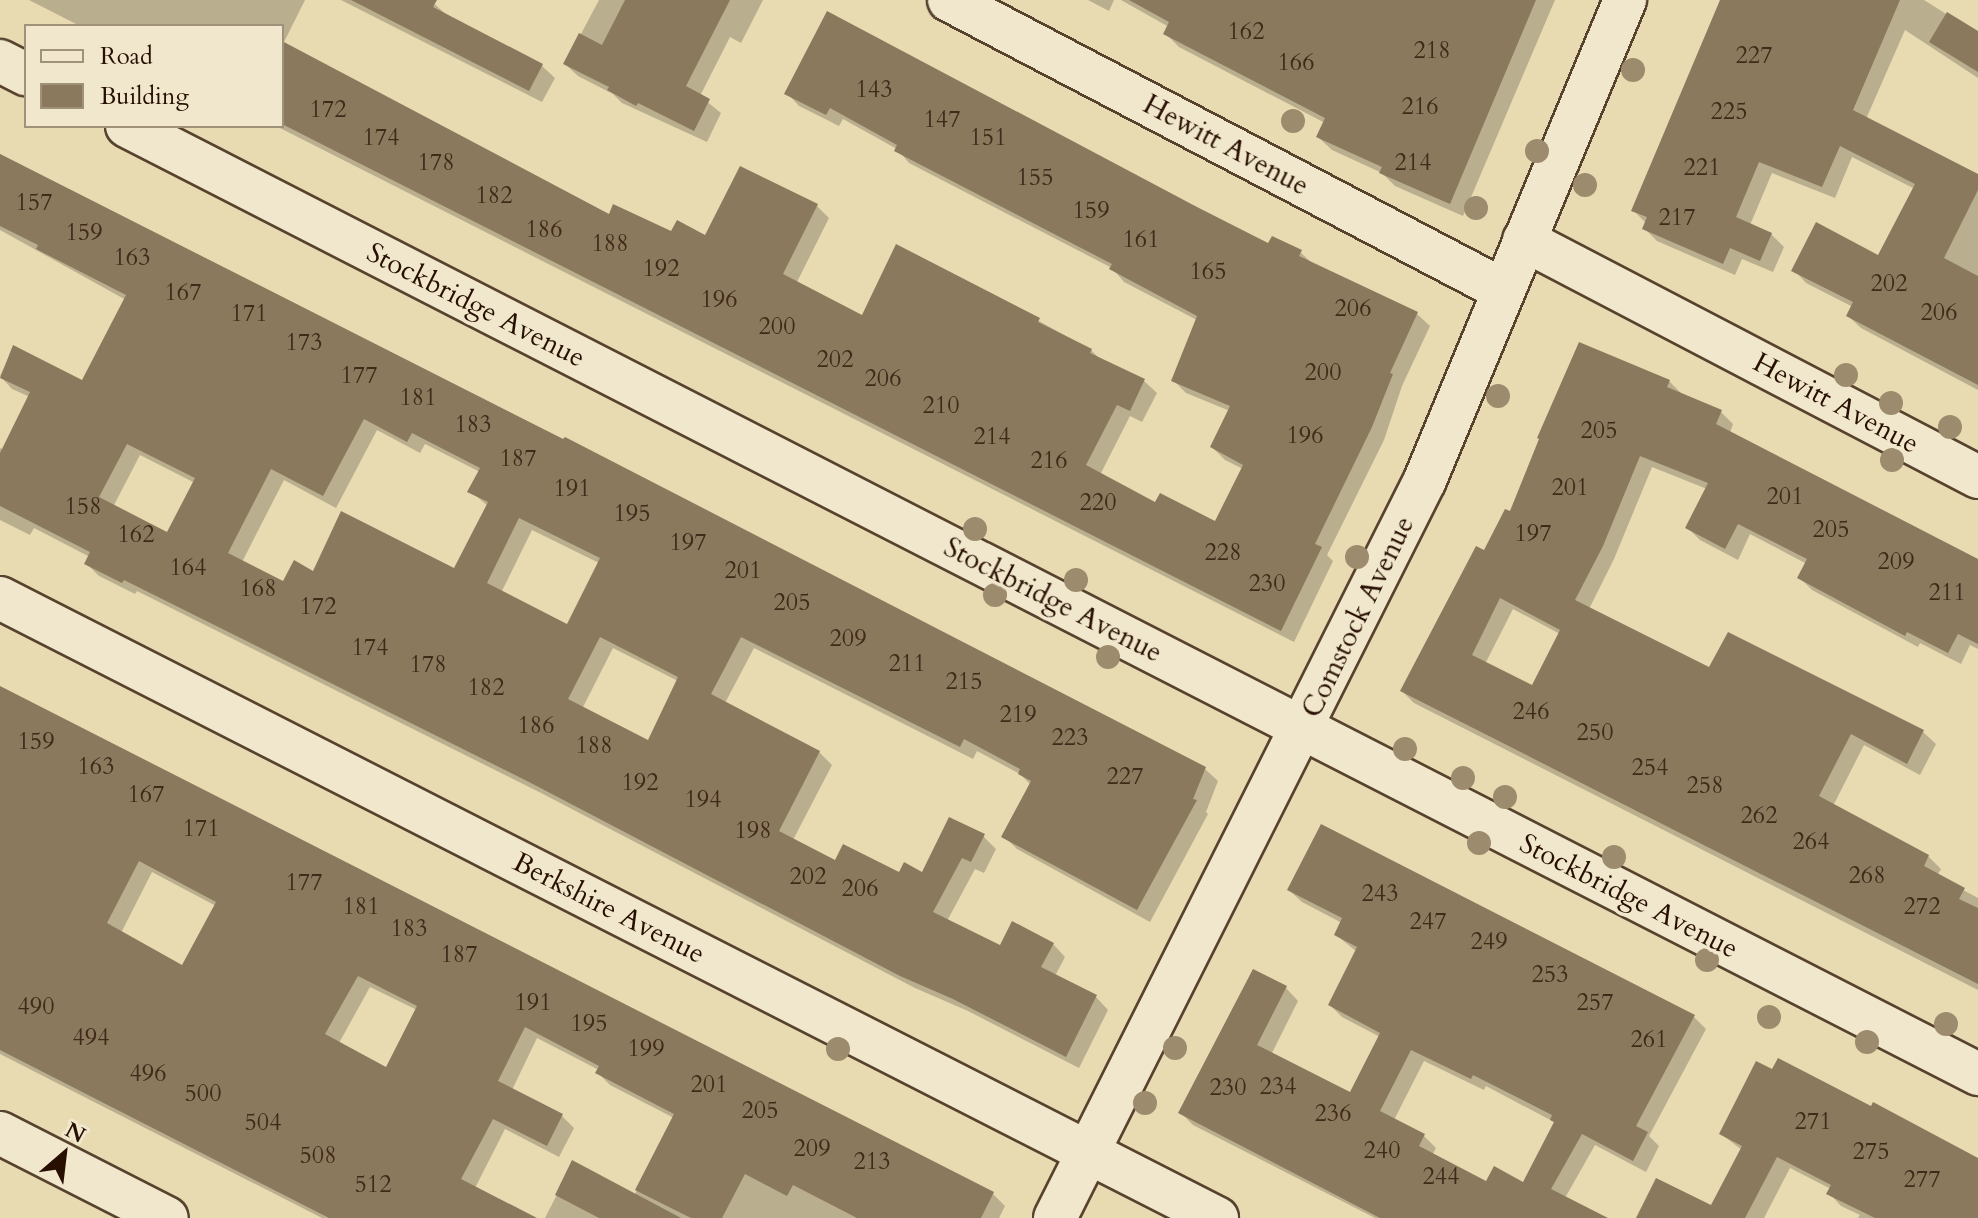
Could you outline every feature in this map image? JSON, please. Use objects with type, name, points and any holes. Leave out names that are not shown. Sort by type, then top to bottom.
[{"type":"street","name":"Hewitt Avenue","points":[[949,0],[1503,290]]},
{"type":"street","name":"Comstock Avenue","points":[[1055,1218],[1425,480],[1625,0]]},
{"type":"street","points":[[0,61],[24,73]]},
{"type":"street","name":"Stockbridge Avenue","points":[[131,128],[1978,1074]]},
{"type":"street","name":"Hewitt Avenue","points":[[1524,240],[1978,477]]},
{"type":"street","name":"Berkshire Avenue","points":[[0,598],[1217,1218]]},
{"type":"street","points":[[0,1133],[167,1218]]},
{"type":"building","points":[[351,0],[437,0],[433,7],[543,64],[529,91]]},
{"type":"building","points":[[625,0],[730,0],[686,86],[710,99],[694,131],[638,103],[636,106],[607,90],[609,87],[563,64],[579,33],[602,45]]},
{"type":"building","points":[[1129,0],[1536,0],[1450,204],[1379,173],[1382,167],[1316,137],[1325,118],[1163,34],[1169,22]]},
{"type":"building","points":[[1720,0],[1900,0],[1853,110],[1978,174],[1978,190],[1944,258],[1978,276],[1978,385],[1846,316],[1853,302],[1791,271],[1816,222],[1878,255],[1915,184],[1840,146],[1822,187],[1759,162],[1736,217],[1772,233],[1760,261],[1730,248],[1723,264],[1642,229],[1647,217],[1631,211]]},
{"type":"building","points":[[827,11],[1197,207],[1268,243],[1272,236],[1302,250],[1299,256],[1418,312],[1390,373],[1393,374],[1372,427],[1315,544],[1322,547],[1281,631],[284,125],[284,42],[609,214],[613,204],[671,231],[677,220],[705,235],[740,166],[818,204],[783,274],[862,315],[896,244],[1040,318],[1038,322],[1092,349],[1090,353],[1145,379],[1130,411],[1117,405],[1086,465],[1155,502],[1160,493],[1215,521],[1243,465],[1210,447],[1230,406],[1171,381],[1197,316],[1109,269],[1112,264],[894,151],[897,145],[830,108],[826,115],[784,94]]},
{"type":"building","points":[[1947,12],[1978,31],[1978,72],[1929,42]]},
{"type":"building","points":[[0,154],[563,439],[565,437],[1206,767],[1193,799],[1197,800],[1137,910],[1001,837],[1031,781],[1018,774],[1020,769],[964,739],[960,747],[741,637],[711,694],[820,751],[779,831],[835,860],[843,844],[899,872],[904,862],[922,872],[949,817],[985,834],[971,862],[962,858],[933,912],[1000,945],[1012,921],[1054,943],[1041,967],[1097,995],[1066,1057],[953,999],[900,976],[529,782],[124,580],[122,583],[84,564],[90,552],[0,506],[0,453],[30,392],[0,378],[13,345],[82,380],[126,295],[36,249],[38,245],[0,226]],"holes":[[[364,419],[407,442],[412,433],[480,468],[467,492],[488,502],[454,568],[341,511],[313,571],[294,560],[283,581],[228,553],[271,469],[323,496]],[[127,444],[195,478],[167,532],[99,497]],[[519,518],[600,558],[567,624],[487,583]],[[600,637],[678,677],[648,740],[568,699]]]},
{"type":"building","points":[[1579,342],[1670,380],[1667,387],[1722,410],[1716,424],[1978,559],[1978,644],[1958,634],[1948,653],[1907,632],[1905,636],[1797,578],[1807,559],[1738,524],[1725,549],[1685,528],[1708,483],[1640,456],[1603,546],[1575,600],[1709,667],[1728,632],[1924,730],[1907,764],[1851,734],[1819,796],[1929,855],[1924,866],[1965,888],[1959,899],[1978,908],[1978,984],[1400,691],[1476,546],[1484,550],[1505,509],[1510,511],[1537,438]],"holes":[[[1500,598],[1560,630],[1532,685],[1472,655]]]},
{"type":"building","points":[[0,686],[994,1192],[981,1218],[857,1218],[793,1185],[787,1196],[745,1174],[722,1218],[691,1218],[635,1190],[674,1114],[595,1073],[599,1066],[525,1027],[498,1081],[563,1114],[547,1146],[493,1119],[461,1179],[537,1218],[329,1218],[0,1050]],"holes":[[[139,861],[216,902],[182,965],[107,923]],[[358,976],[417,1006],[386,1067],[325,1034]]]},
{"type":"building","points":[[1321,824],[1695,1015],[1636,1126],[1648,1132],[1633,1161],[1582,1134],[1551,1189],[1608,1218],[1380,1218],[1178,1113],[1253,969],[1287,986],[1257,1045],[1350,1092],[1380,1033],[1328,1005],[1357,947],[1334,935],[1342,918],[1287,890]],"holes":[[[1411,1050],[1471,1079],[1473,1075],[1552,1115],[1550,1120],[1554,1122],[1523,1182],[1494,1166],[1486,1181],[1419,1146],[1425,1134],[1380,1111]]]},
{"type":"building","points":[[1778,1058],[1871,1106],[1873,1102],[1978,1158],[1978,1218],[1875,1218],[1826,1194],[1831,1185],[1777,1157],[1745,1218],[1636,1218],[1656,1178],[1711,1205],[1742,1146],[1719,1134],[1756,1061],[1772,1069]]},
{"type":"building","points":[[572,1160],[681,1218],[599,1218],[555,1195]]}]
